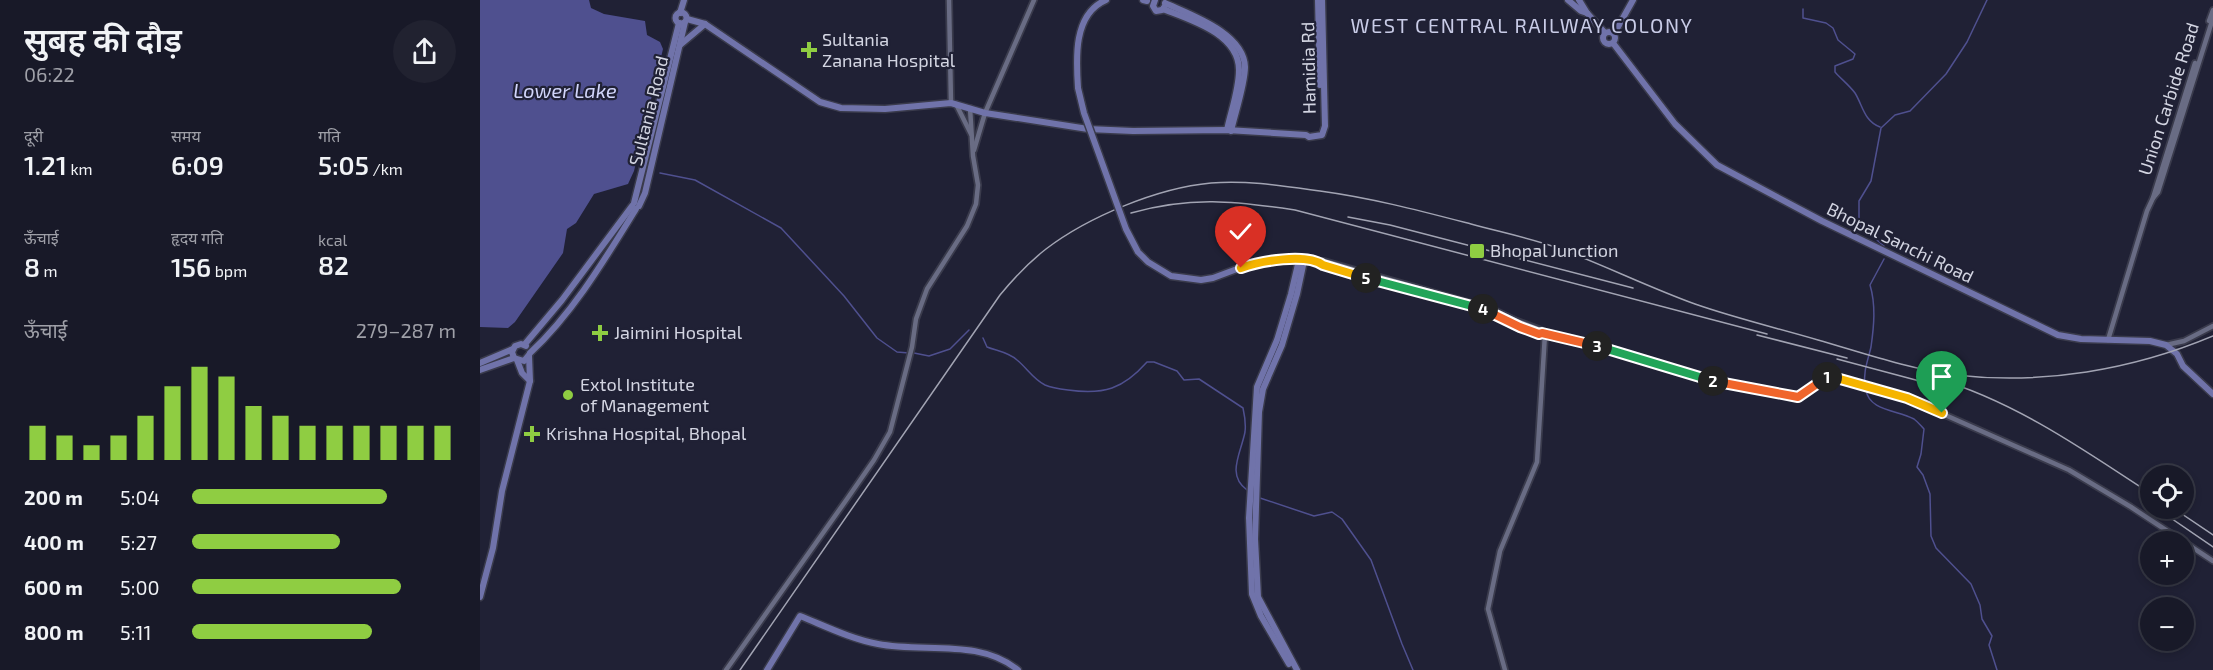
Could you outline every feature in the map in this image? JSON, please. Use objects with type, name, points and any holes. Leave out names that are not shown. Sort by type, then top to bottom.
[{"type":"main road","points":[[1106,0],[1089,12],[1084,22],[1077,59],[1078,88],[1084,113],[1126,229],[1138,252],[1148,262],[1171,276],[1201,280],[1220,276],[1253,263],[1282,259],[1301,260],[1294,294],[1270,360],[1257,387],[1249,518],[1252,594],[1261,616],[1295,670]]},
{"type":"main road","points":[[684,2],[683,18],[705,24],[820,102],[841,108],[885,109],[953,103],[985,113],[1088,129],[1229,130],[1306,135],[1318,132],[1321,126],[1320,0]]},
{"type":"main road","points":[[1568,0],[1587,14]]},
{"type":"main road","points":[[1579,0],[1587,14],[1605,33]]},
{"type":"main road","points":[[1605,33],[1604,41],[1607,44],[1613,43],[1616,38],[1614,34],[1633,0]]},
{"type":"main road","points":[[1150,1],[1156,11],[1164,4],[1213,31],[1233,50],[1242,66],[1229,130]]},
{"type":"main road","name":"Sultania Road","points":[[525,344],[645,193],[680,46],[683,18]]},
{"type":"main road","name":"Sultania Road","points":[[529,355],[576,300],[635,206],[683,18]]},
{"type":"main road","points":[[680,46],[705,24]]},
{"type":"main road","points":[[1605,33],[1614,34]]},
{"type":"main road","name":"Bhopal Sanchi Road","points":[[1613,43],[1664,110],[1704,154],[1718,165],[1859,240],[2058,335],[2150,341],[2166,345]]},
{"type":"main road","name":"Hamidia Rd","points":[[1306,135],[1309,137],[1322,135],[1325,126],[1321,57]]},
{"type":"main road","points":[[480,363],[513,349],[518,344],[525,344],[529,355],[530,381],[501,491],[493,548],[480,597]]},
{"type":"main road","points":[[2166,345],[2176,354],[2183,366],[2213,394]]},
{"type":"main road","points":[[513,349],[522,373],[530,381]]},
{"type":"main road","points":[[480,370],[516,359],[524,361],[529,355]]},
{"type":"main road","points":[[767,670],[800,616],[861,640],[906,647],[965,649],[1004,661],[1018,670]]},
{"type":"street","points":[[949,0],[953,103],[963,123],[971,134],[977,136]]},
{"type":"street","points":[[973,156],[985,113],[1034,0]]},
{"type":"street","name":"Union Carbide Road","points":[[2108,340],[2153,198],[2153,191],[2213,10]]},
{"type":"street","name":"Union Carbide Road","points":[[2153,198],[2158,192],[2213,18]]},
{"type":"street","points":[[726,670],[874,460],[890,432],[912,347],[916,319],[927,289],[967,226],[976,204],[978,185],[973,156],[970,108]]},
{"type":"street","points":[[1301,260],[1318,262],[1344,271],[1438,294],[1485,310],[1539,334],[1544,333],[1590,344],[1718,382],[1798,397],[1828,376],[1907,398],[2069,470],[2131,507],[2213,561]]},
{"type":"street","points":[[2166,345],[2184,341],[2213,326]]},
{"type":"street","points":[[1504,670],[1488,609],[1500,551],[1536,462],[1544,333]]},
{"type":"water","name":"Lower Lake","points":[[480,0],[589,0],[591,8],[604,14],[645,21],[647,35],[660,42],[663,49],[634,171],[628,184],[594,194],[576,223],[567,229],[563,253],[515,322],[508,328],[480,327]]},
{"type":"waterway","points":[[1884,246],[1859,225],[1859,201],[1871,181],[1881,128],[1895,115],[1910,111],[1946,74],[1967,42],[1987,0]]},
{"type":"waterway","points":[[1803,9],[1803,18],[1826,23],[1833,28],[1838,40],[1855,54],[1853,59],[1835,66],[1835,72],[1855,93],[1870,121],[1880,127]]},
{"type":"waterway","points":[[660,173],[695,180],[781,228],[844,296],[877,338],[897,352],[909,353]]},
{"type":"waterway","points":[[1865,385],[1865,371],[1874,323],[1870,285],[1884,259]]},
{"type":"waterway","points":[[914,353],[929,356],[950,349],[969,330]]},
{"type":"waterway","points":[[983,338],[987,347],[1014,357],[1041,383],[1056,388],[1092,392],[1112,388],[1130,378],[1147,362],[1154,362],[1177,371],[1184,380],[1199,379],[1243,408],[1245,432],[1236,471],[1237,478],[1247,490]]},
{"type":"waterway","points":[[1866,390],[1868,397],[1878,406],[1914,419],[1924,429],[1917,467],[1923,475],[1930,494],[1931,536],[1936,548],[1971,584],[1980,605],[1982,619],[1992,636],[1989,645],[1997,670]]},
{"type":"waterway","points":[[1260,498],[1314,516],[1332,512],[1342,519],[1371,560],[1413,670]]},
{"type":"railway","points":[[740,670],[1000,295],[1016,277],[1046,249],[1102,215],[1146,198],[1190,186],[1225,182],[1266,184],[1339,194],[1415,210],[1547,244],[1725,314],[1903,365],[1955,375],[2021,378],[2087,372],[2151,358],[2213,336]]},
{"type":"railway","points":[[1131,213],[1193,202],[1252,204],[1295,210],[1767,334]]},
{"type":"railway","points":[[1348,217],[1390,225],[1633,288]]},
{"type":"railway","points":[[1757,335],[1847,358]]},
{"type":"railway","points":[[1837,359],[1942,387]]},
{"type":"railway","points":[[1935,378],[2020,413],[2074,444],[2140,487]]},
{"type":"railway","points":[[2172,519],[2213,547]]},
{"type":"railway","points":[[2189,519],[2213,535]]},
{"type":"place","name":"Sultania Zanana Hospital","points":[[809,50]]},
{"type":"place","name":"Bhopal Junction","points":[[1477,251]]},
{"type":"place","name":"Jaimini Hospital","points":[[600,333]]},
{"type":"place","name":"Extol Institute of Management","points":[[568,395]]},
{"type":"place","name":"Krishna Hospital, Bhopal","points":[[532,434]]},
{"type":"district","name":"WEST CENTRAL RAILWAY COLONY","points":[[1522,26]]},
{"type":"route","points":[[1241,268],[1253,263],[1282,259],[1318,262],[1485,310],[1539,334],[1545,333],[1590,344],[1709,380],[1798,397],[1828,376],[1907,398],[1942,413]]}]
